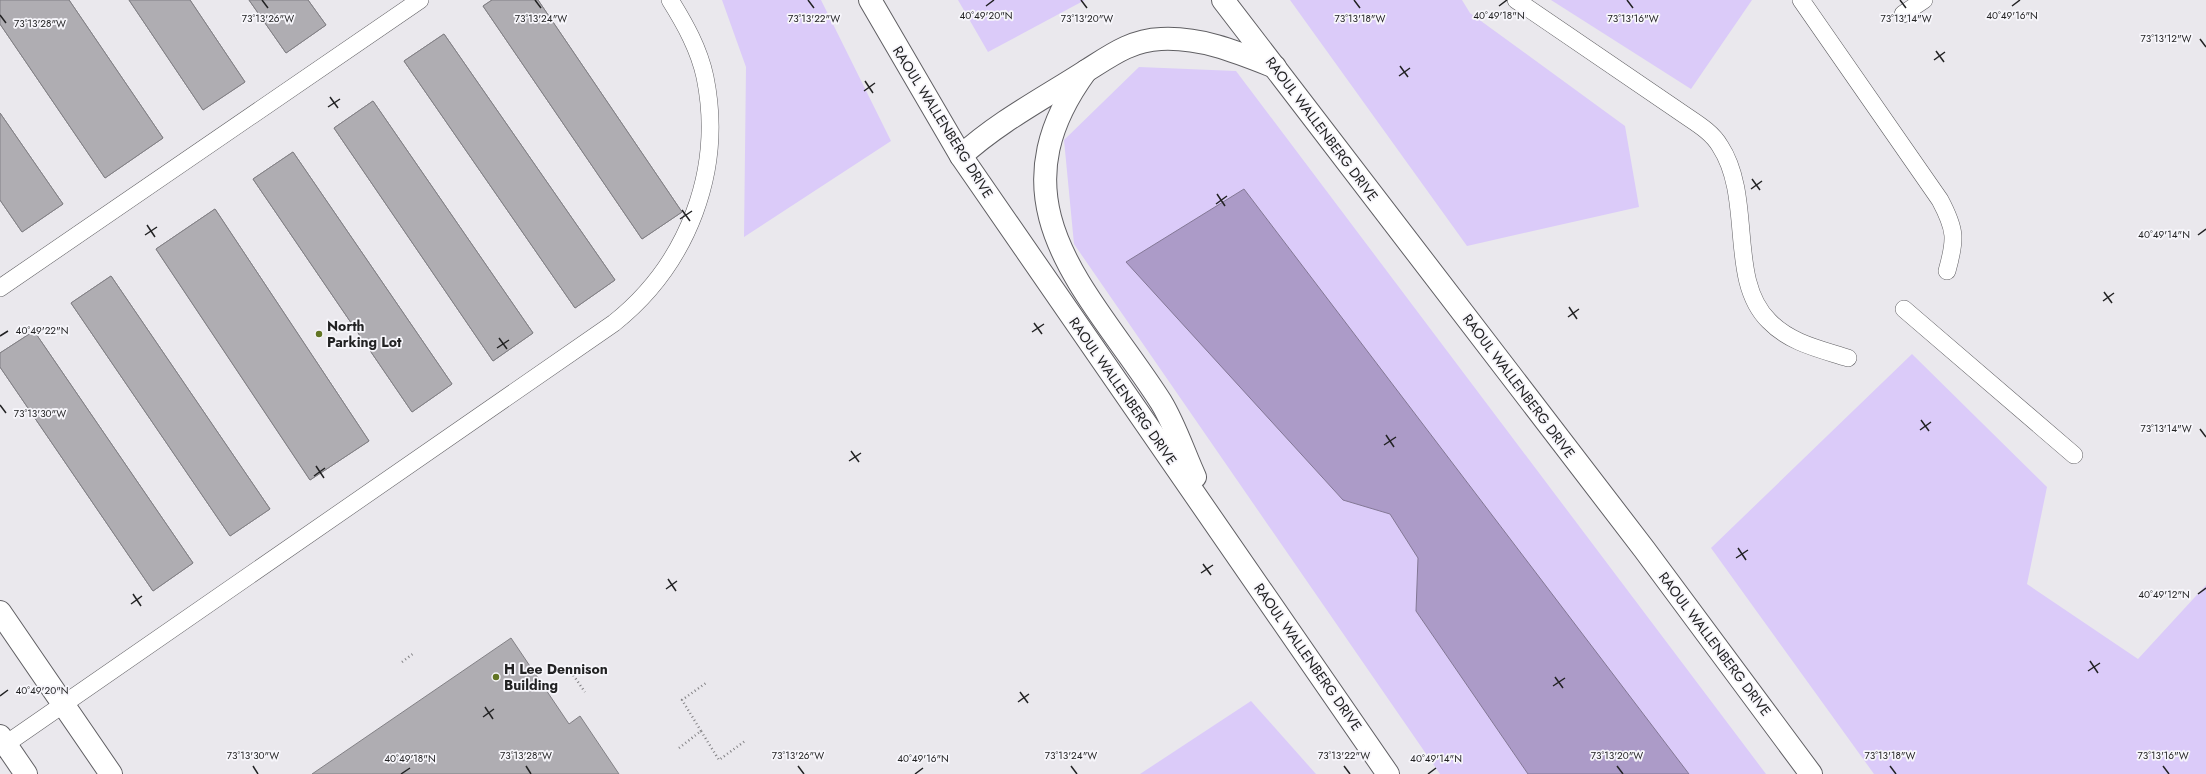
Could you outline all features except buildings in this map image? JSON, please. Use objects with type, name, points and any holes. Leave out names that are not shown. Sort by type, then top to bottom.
[{"type":"street","name":"RAOUL WALLENBERG DRIVE","points":[[870,0],[961,156],[1388,774]]},
{"type":"street","name":"RAOUL WALLENBERG DRIVE","points":[[1223,0],[1644,549],[1811,774]]},
{"type":"street","points":[[961,156],[974,144],[1044,96],[1120,50],[1141,42],[1159,39],[1177,39],[1218,45],[1275,67]]},
{"type":"street","points":[[1086,71],[1066,102],[1053,133],[1048,152],[1045,190],[1051,226],[1058,246],[1078,282],[1162,404],[1219,529]]},
{"type":"street","points":[[0,612],[111,774]]},
{"type":"street","points":[[3,740],[26,774]]},
{"type":"lane","points":[[0,288],[420,0]]},
{"type":"lane","points":[[3,740],[63,705],[614,323],[645,296],[668,265],[696,211],[701,199],[709,150],[708,99],[705,76],[689,32],[670,0]]},
{"type":"lane","points":[[1516,0],[1690,118],[1712,136],[1720,146],[1732,173],[1741,214],[1748,286],[1759,310],[1769,322],[1796,340],[1848,358]]},
{"type":"lane","points":[[1801,0],[1946,212],[1954,236],[1954,246],[1948,271]]},
{"type":"lane","points":[[1903,14],[1924,0]]},
{"type":"lane","points":[[1904,309],[2074,455]]},
{"type":"path","points":[[402,662],[414,653]]},
{"type":"path","points":[[571,672],[585,692]]},
{"type":"path","points":[[706,683],[682,700],[719,760],[745,741]]},
{"type":"path","points":[[679,748],[701,732]]},
{"type":"shaded area","points":[[722,0],[821,0],[891,141],[744,237],[746,67]]},
{"type":"shaded area","points":[[958,0],[1085,0],[988,52]]},
{"type":"shaded area","points":[[1290,0],[1462,0],[1470,13],[1625,126],[1639,207],[1467,246]]},
{"type":"shaded area","points":[[1551,0],[1752,0],[1691,89]]},
{"type":"shaded area","points":[[1139,67],[1236,71],[1766,774],[1689,774],[1244,189],[1127,262],[1343,500],[1390,514],[1418,558],[1416,611],[1528,774],[1440,774],[1074,244],[1064,140]]},
{"type":"shaded area","points":[[1244,189],[1689,774],[1528,774],[1416,611],[1418,558],[1390,514],[1343,500],[1126,262]]},
{"type":"shaded area","points":[[1912,354],[2047,487],[2027,584],[2138,659],[2206,585],[2206,774],[1874,774],[1711,548]]},
{"type":"shaded area","points":[[1251,701],[1316,774],[1140,774]]},
{"type":"place","name":"North Parking Lot","points":[[319,334]]},
{"type":"place","name":"H Lee Dennison Building","points":[[496,677]]}]
